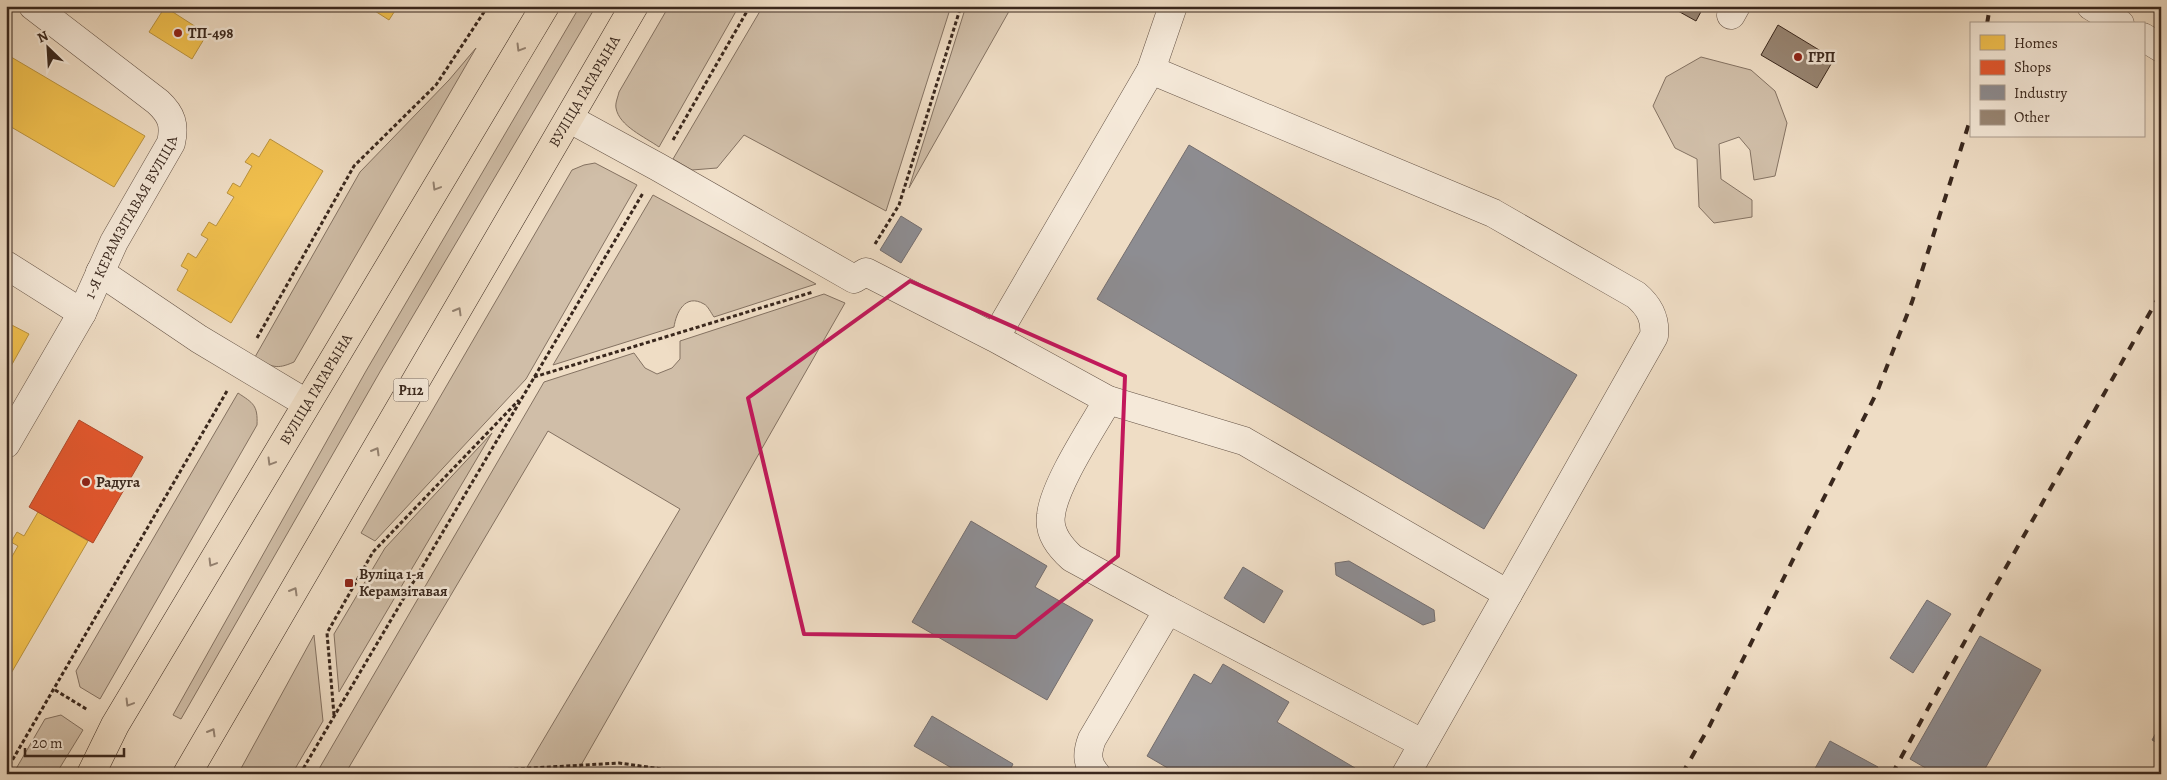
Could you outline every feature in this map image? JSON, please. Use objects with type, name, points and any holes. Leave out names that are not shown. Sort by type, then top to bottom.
[{"type":"main road","name":"ВУЛІЦА ГАГАРЫНА","points":[[91,774],[115,725],[545,6]]},
{"type":"main road","name":"ВУЛІЦА ГАГАРЫНА","points":[[187,774],[570,119],[634,6]]},
{"type":"street","name":"1-Я КЕРАМЗІТАВАЯ ВУЛІЦА","points":[[6,444],[82,313],[114,242],[171,143],[174,132],[172,119],[158,102],[33,6]]},
{"type":"street","points":[[995,338],[1151,70],[1174,6]]},
{"type":"street","points":[[2091,6],[2117,22]]},
{"type":"street","points":[[2144,38],[2161,48]]},
{"type":"street","points":[[1151,70],[1493,213],[1636,295],[1645,302],[1652,313],[1655,325],[1654,336],[1406,774]]},
{"type":"street","points":[[570,119],[854,279],[866,272],[995,338],[1108,400],[1244,441],[1508,594]]},
{"type":"street","points":[[6,265],[82,313]]},
{"type":"street","points":[[100,272],[200,339],[243,363],[306,403]]},
{"type":"street","points":[[1108,400],[1057,491],[1050,516],[1052,532],[1060,547],[1072,558],[1168,610],[1422,743]]},
{"type":"street","points":[[1096,774],[1089,764],[1088,751],[1092,739],[1168,610]]},
{"type":"path","points":[[300,774],[658,167],[750,6]]},
{"type":"path","points":[[334,717],[327,633],[373,552],[523,396]]},
{"type":"path","points":[[54,690],[93,713]]},
{"type":"path","points":[[430,774],[619,763],[697,774]]},
{"type":"highlighted area","points":[[910,281],[1125,376],[1118,556],[1016,637],[804,634],[748,398]]},
{"type":"shaded area","points":[[580,6],[596,6],[381,370],[181,719],[173,715],[366,371]]},
{"type":"shaded area","points":[[669,6],[739,6],[659,147],[627,126],[618,114],[616,104],[619,92]]},
{"type":"shaded area","points":[[763,6],[951,6],[886,211],[744,135],[717,168],[692,170],[673,159]]},
{"type":"shaded area","points":[[966,6],[1012,6],[909,188]]},
{"type":"shaded area","points":[[476,48],[294,362],[278,367],[255,357],[360,172],[449,80]]},
{"type":"shaded area","points":[[1701,57],[1751,70],[1775,91],[1787,123],[1775,176],[1754,180],[1750,150],[1739,137],[1719,144],[1721,179],[1752,200],[1752,217],[1714,223],[1699,207],[1697,159],[1675,148],[1653,106],[1666,77]]},
{"type":"shaded area","points":[[595,163],[637,185],[526,379],[375,541],[361,533],[572,170]]},
{"type":"shaded area","points":[[653,195],[816,284],[714,317],[705,305],[692,301],[683,306],[679,311],[674,327],[553,365]]},
{"type":"shaded area","points":[[824,294],[845,303],[576,774],[523,774],[680,509],[548,431],[345,774],[316,774],[544,382],[634,353],[645,368],[657,374],[672,368],[680,359],[680,341]]},
{"type":"shaded area","points":[[238,393],[254,405],[257,413],[257,425],[100,699],[80,687],[76,671]]},
{"type":"shaded area","points":[[492,433],[339,692],[334,634],[385,548]]},
{"type":"shaded area","points":[[314,635],[323,721],[292,774],[238,774]]},
{"type":"shaded area","points":[[61,715],[83,730],[56,774],[13,774],[45,719]]},
{"type":"building: Homes","points":[[367,6],[398,6],[389,20]]},
{"type":"building: Homes","name":"ТП-498","points":[[165,7],[207,34],[192,59],[149,32]]},
{"type":"building: Homes","points":[[6,54],[145,136],[114,187],[6,124]]},
{"type":"building: Homes","points":[[270,139],[323,171],[231,323],[177,290],[188,270],[181,266],[188,253],[196,258],[208,239],[201,235],[209,222],[216,226],[234,197],[227,193],[233,183],[240,187],[252,166],[245,162],[252,153],[259,157]]},
{"type":"building: Homes","points":[[6,322],[29,334],[6,375]]},
{"type":"building: Homes","points":[[38,512],[88,541],[6,682],[6,567],[18,546],[11,542],[17,532],[24,536]]},
{"type":"building: Shops","name":"Радуга","points":[[79,420],[143,457],[93,543],[29,507]]},
{"type":"building: Industry","points":[[1189,145],[1577,375],[1484,529],[1097,299]]},
{"type":"building: Industry","points":[[901,216],[922,229],[901,263],[880,250]]},
{"type":"building: Industry","points":[[971,521],[1047,566],[1035,587],[1093,620],[1047,700],[912,622]]},
{"type":"building: Industry","points":[[1349,561],[1434,610],[1435,621],[1423,625],[1336,575],[1335,563]]},
{"type":"building: Industry","points":[[1243,567],[1283,591],[1264,623],[1224,598]]},
{"type":"building: Industry","points":[[1927,600],[1951,614],[1913,673],[1890,658]]},
{"type":"building: Industry","points":[[1980,636],[2041,670],[1982,774],[1936,774],[1910,759]]},
{"type":"building: Industry","points":[[1223,664],[1289,702],[1277,722],[1355,768],[1351,774],[1178,774],[1147,756],[1194,674],[1211,684]]},
{"type":"building: Industry","points":[[932,716],[1013,764],[1008,774],[962,774],[914,746]]},
{"type":"building: Industry","points":[[2161,724],[2161,745],[2152,740]]},
{"type":"building: Industry","points":[[1830,741],[1878,767],[1874,774],[1812,774]]},
{"type":"building: Other","points":[[1669,6],[1704,6],[1696,21]]},
{"type":"building: Other","name":"ГРП","points":[[1778,25],[1834,59],[1817,88],[1761,55]]},
{"type":"railway","points":[[1987,22],[1990,6]]},
{"type":"railway","points":[[1682,774],[1709,727],[1877,392],[1912,302],[1970,120]]},
{"type":"railway","points":[[1892,774],[1987,601],[2161,293]]},
{"type":"place","name":"ТП-498","points":[[178,33]]},
{"type":"place","name":"ГРП","points":[[1798,57]]},
{"type":"place","name":"Радуга","points":[[86,482]]},
{"type":"place","name":"Вуліца 1-я Керамзітавая","points":[[349,583]]}]
